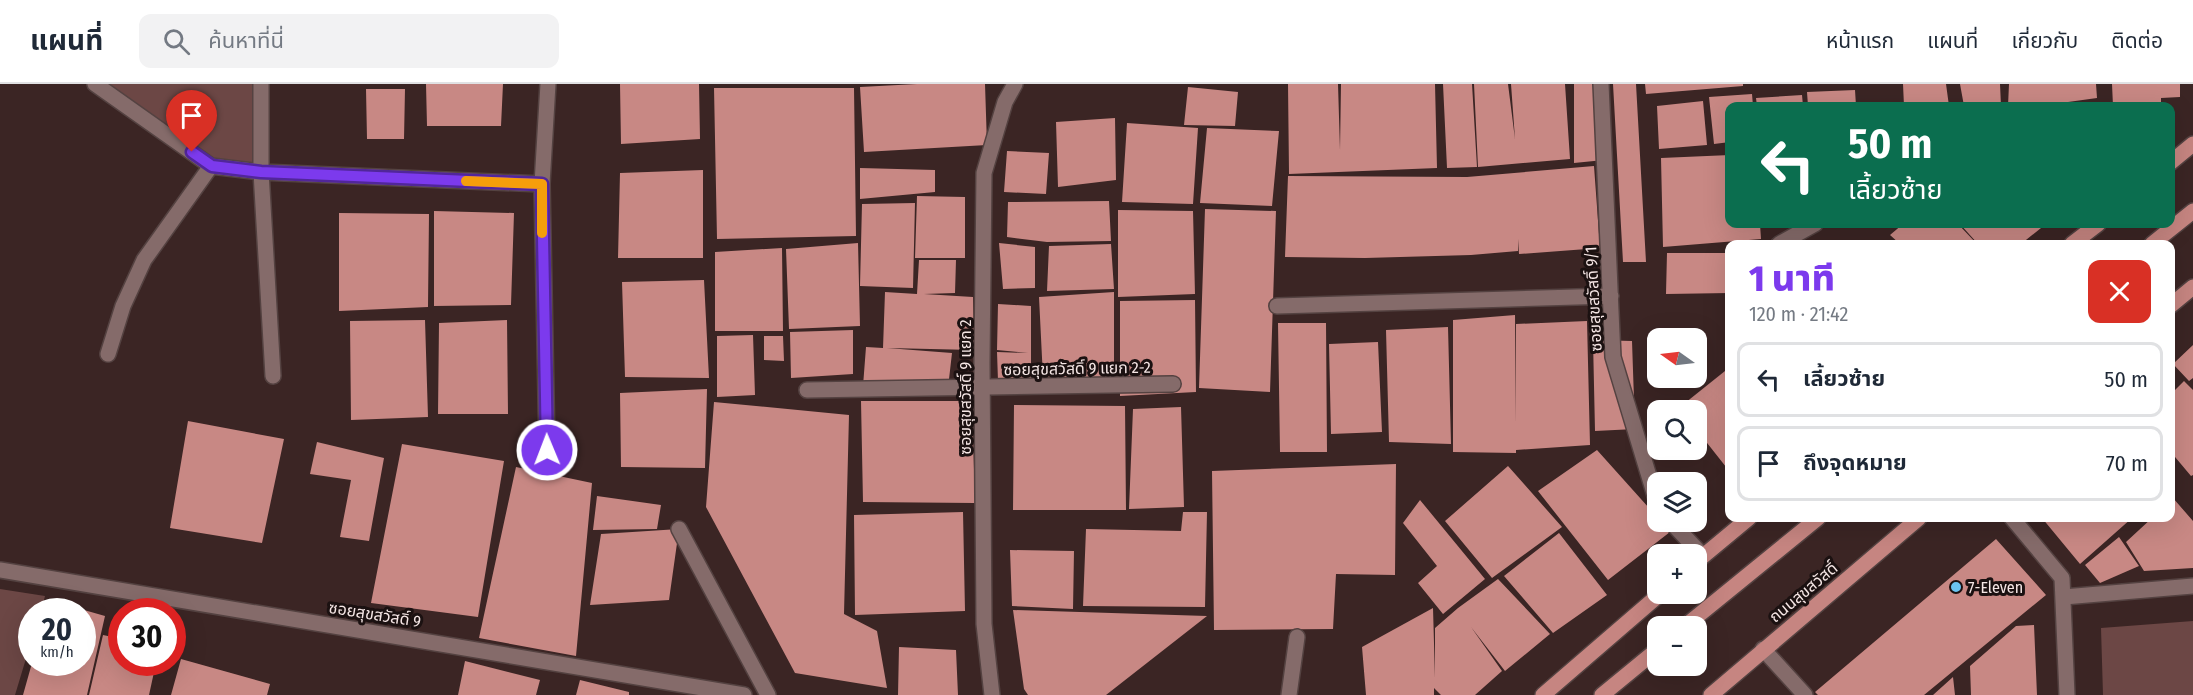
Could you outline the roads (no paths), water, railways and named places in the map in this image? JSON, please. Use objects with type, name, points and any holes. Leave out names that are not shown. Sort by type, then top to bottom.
[{"type":"main road","points":[[2175,158],[2193,144]]},
{"type":"main road","points":[[2175,225],[2193,211]]},
{"type":"main road","points":[[2077,240],[2093,228]]},
{"type":"main road","points":[[2157,240],[2172,228]]},
{"type":"main road","points":[[2175,302],[2193,287]]},
{"type":"main road","points":[[1707,553],[1744,522]]},
{"type":"main road","points":[[1698,616],[1813,522]]},
{"type":"main road","name":"ถนนสุขสวัสดิ์","points":[[1711,695],[1914,522]]},
{"type":"main road","points":[[1543,695],[1648,604]]},
{"type":"main road","points":[[1602,695],[1647,658]]},
{"type":"street","points":[[95,84],[212,166],[261,172],[542,184]]},
{"type":"street","points":[[261,84],[261,172],[273,375]]},
{"type":"street","points":[[547,450],[542,184],[548,84]]},
{"type":"street","name":"ซอยสุขสวัสดิ์ 9 แยก 2","points":[[992,695],[984,624],[982,387],[984,174],[1005,102],[1015,84]]},
{"type":"street","name":"ซอยสุขสวัสดิ์ 9/1","points":[[1601,84],[1613,357],[1648,472]]},
{"type":"street","points":[[108,354],[123,306],[144,260],[212,166]]},
{"type":"street","points":[[1786,240],[1808,228]]},
{"type":"street","points":[[1277,306],[1611,296]]},
{"type":"street","name":"ซอยสุขสวัสดิ์ 9 แยก 2-2","points":[[807,390],[1173,384]]},
{"type":"street","points":[[2015,522],[2062,578],[2067,695]]},
{"type":"street","points":[[679,529],[768,695]]},
{"type":"street","points":[[1679,532],[1688,544]]},
{"type":"street","name":"ซอยสุขสวัสดิ์ 9","points":[[0,570],[705,692],[744,695]]},
{"type":"street","points":[[2064,597],[2193,586]]},
{"type":"street","points":[[1289,695],[1297,637]]},
{"type":"street","points":[[1763,649],[1805,695]]},
{"type":"place","name":"7-Eleven","points":[[1956,587]]}]
